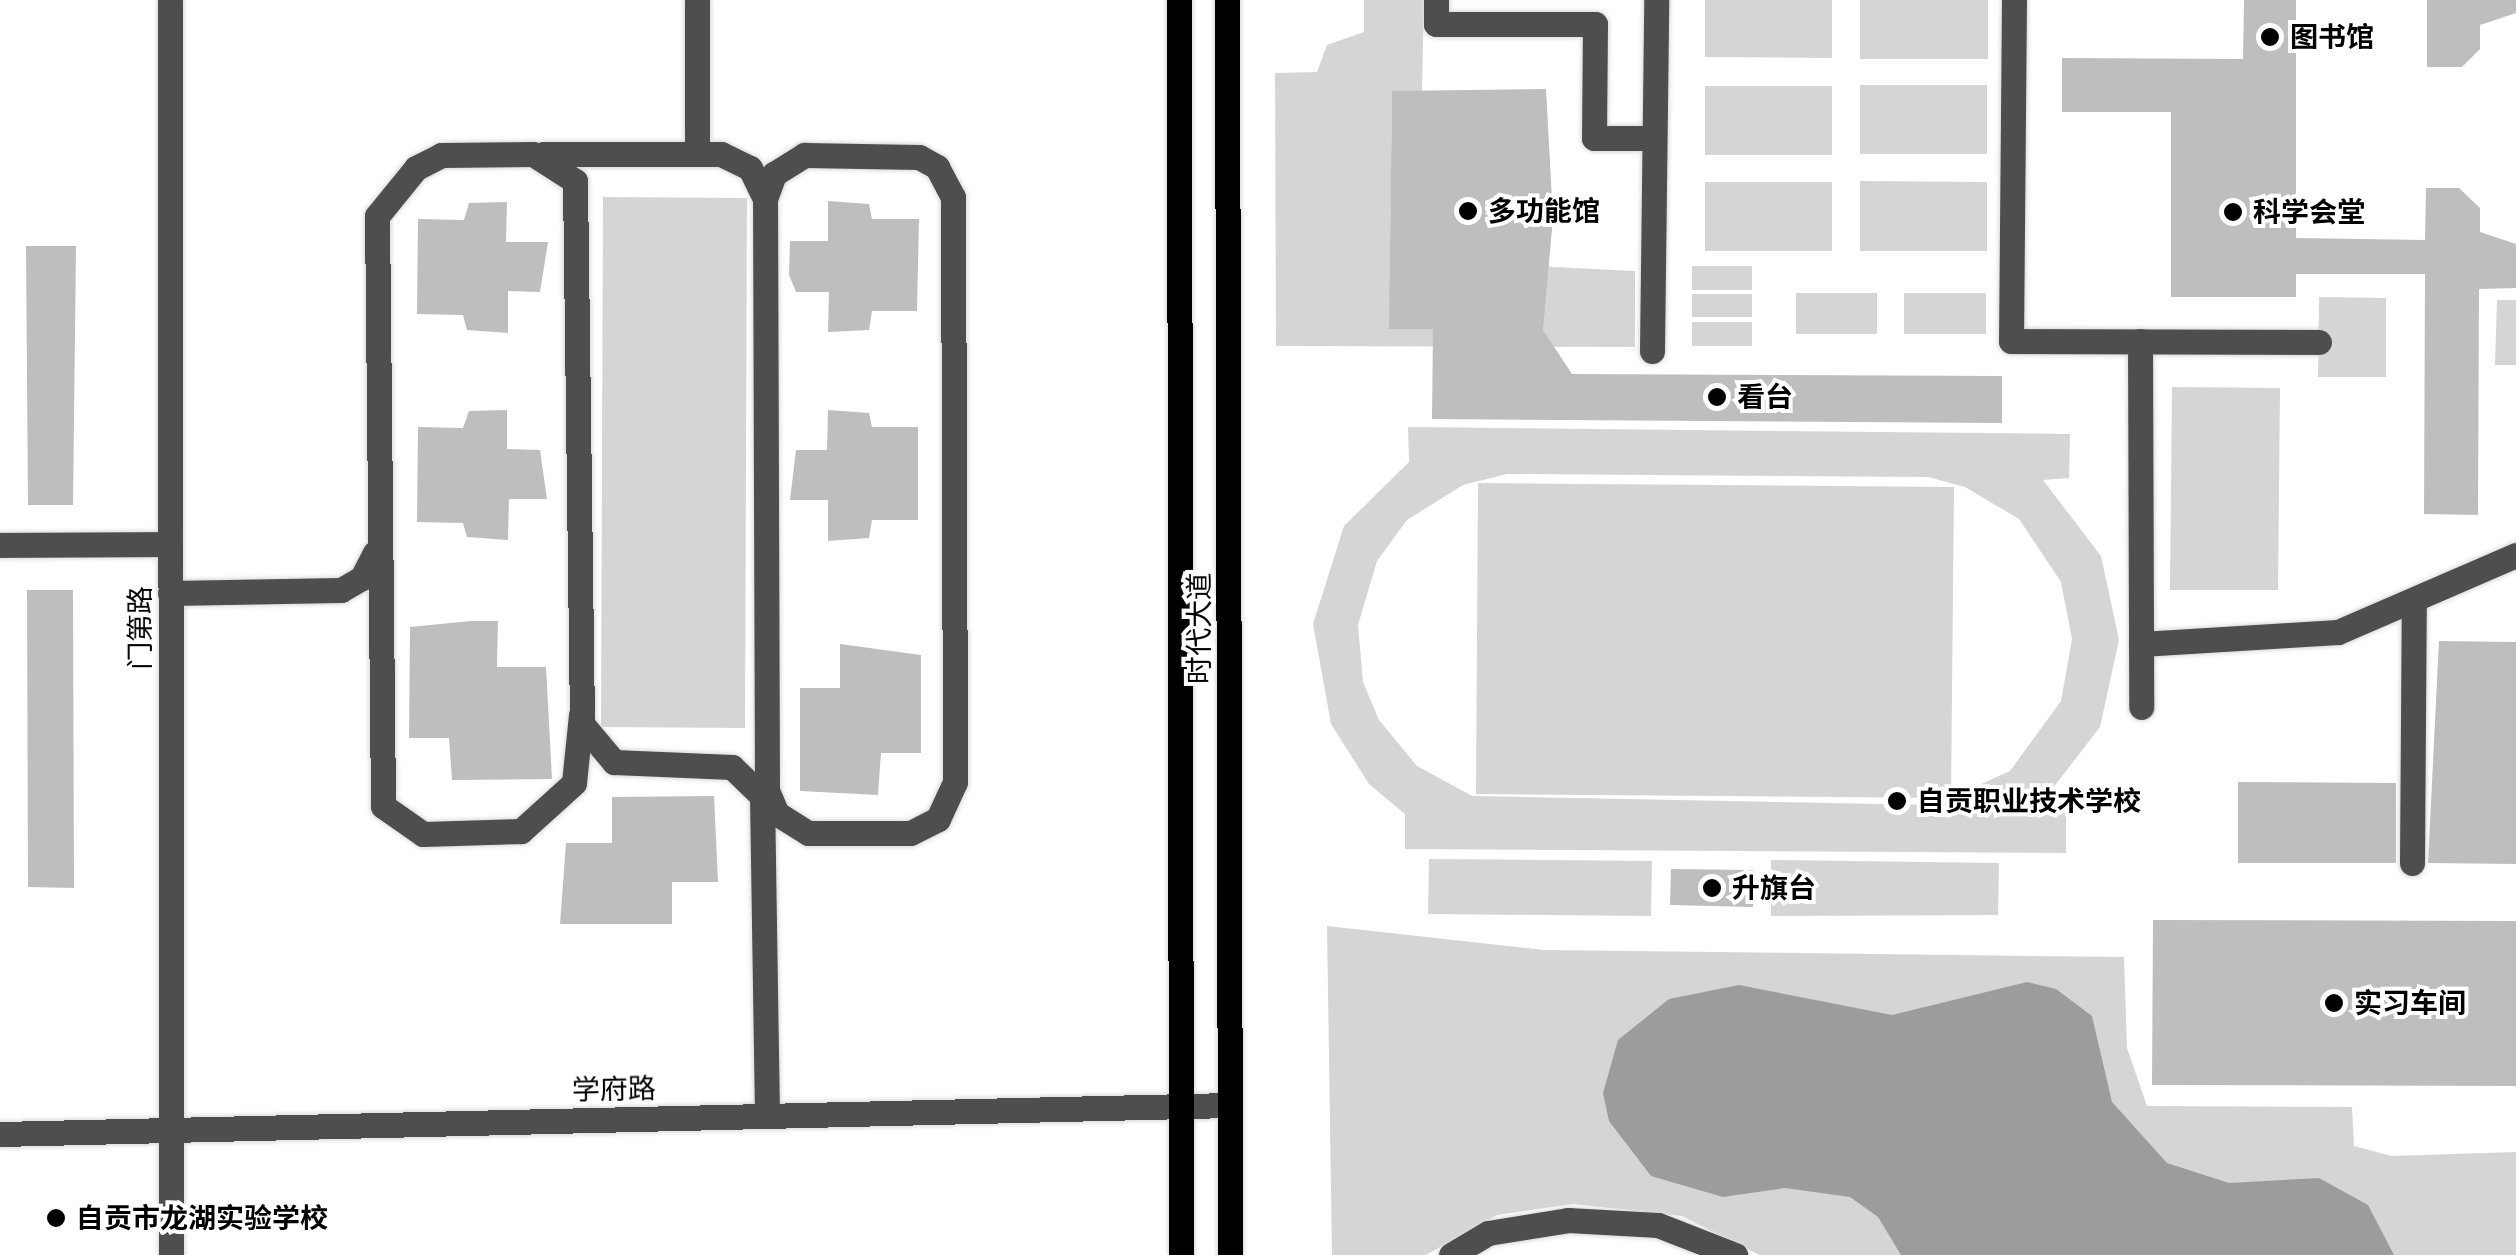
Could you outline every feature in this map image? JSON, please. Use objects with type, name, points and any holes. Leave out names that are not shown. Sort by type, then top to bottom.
[{"type":"main road","name":"时代大道","points":[[1178,0],[1181,1255]]},
{"type":"main road","name":"时代大道","points":[[1227,0],[1230,1255]]},
{"type":"street","name":"门第路","points":[[170,0],[171,1255]]},
{"type":"street","points":[[697,0],[709,154]]},
{"type":"street","points":[[1436,0],[1436,24],[1596,24],[1594,138],[1654,138]]},
{"type":"street","points":[[1652,351],[1656,0]]},
{"type":"street","points":[[2014,0],[2011,341],[2319,342]]},
{"type":"street","points":[[533,154],[566,170],[580,198],[580,714],[571,786]]},
{"type":"street","points":[[580,198],[599,166],[627,154]]},
{"type":"street","points":[[709,154],[750,168],[765,199]]},
{"type":"street","points":[[709,154],[919,157],[938,167],[953,197],[952,798],[927,827],[808,832],[766,812],[748,776],[720,765],[622,764],[594,768],[520,831],[403,828],[377,787],[377,216],[431,158],[709,154]]},
{"type":"street","points":[[767,1115],[765,199],[774,174],[815,154]]},
{"type":"street","points":[[2140,341],[2142,707]]},
{"type":"street","points":[[0,545],[170,544]]},
{"type":"street","points":[[326,592],[362,578],[377,548]]},
{"type":"street","points":[[2142,644],[2288,641],[2414,604],[2516,556]]},
{"type":"street","points":[[170,592],[326,592],[355,600],[377,638]]},
{"type":"street","points":[[2412,864],[2414,604]]},
{"type":"street","points":[[720,765],[754,746],[766,712]]},
{"type":"street","points":[[580,714],[590,743],[622,764]]},
{"type":"street","points":[[766,812],[808,832]]},
{"type":"street","name":"学府路","points":[[0,1134],[1230,1105]]},
{"type":"street","points":[[1451,1255],[1488,1233],[1568,1220],[1658,1225],[1735,1255]]},
{"type":"shaded area","points":[[1364,0],[1424,0],[1422,91],[1392,91],[1390,259],[1635,271],[1635,347],[1276,346],[1275,73],[1317,72],[1327,45],[1364,32]]},
{"type":"shaded area","points":[[1705,0],[1832,0],[1832,58],[1705,57]]},
{"type":"shaded area","points":[[1860,0],[1988,0],[1988,59],[1860,59]]},
{"type":"shaded area","points":[[1860,85],[1987,85],[1987,154],[1860,154]]},
{"type":"shaded area","points":[[1705,86],[1832,86],[1832,155],[1705,155]]},
{"type":"shaded area","points":[[1860,181],[1987,182],[1987,251],[1860,251]]},
{"type":"shaded area","points":[[1705,182],[1832,182],[1832,251],[1705,251]]},
{"type":"shaded area","points":[[603,197],[747,198],[745,728],[601,727]]},
{"type":"shaded area","points":[[1692,266],[1752,266],[1752,290],[1692,290]]},
{"type":"shaded area","points":[[1796,293],[1877,293],[1877,334],[1796,334]]},
{"type":"shaded area","points":[[1904,293],[1986,293],[1986,334],[1904,334]]},
{"type":"shaded area","points":[[1692,294],[1752,294],[1752,317],[1692,317]]},
{"type":"shaded area","points":[[2319,297],[2386,298],[2386,377],[2318,377]]},
{"type":"shaded area","points":[[2497,300],[2516,300],[2516,365],[2495,365]]},
{"type":"shaded area","points":[[1692,322],[1752,322],[1752,346],[1692,346]]},
{"type":"shaded area","points":[[2172,387],[2280,388],[2278,590],[2170,590]]},
{"type":"shaded area","points":[[1408,427],[2070,434],[2069,478],[2043,480],[2101,556],[2119,640],[2100,727],[2039,806],[2066,807],[2066,853],[1405,849],[1405,814],[1369,784],[1331,724],[1313,624],[1344,526],[1409,462]],"holes":[[[1507,474],[1928,477],[1965,487],[2019,519],[2061,582],[2072,639],[2061,701],[2010,771],[1935,805],[1472,796],[1417,766],[1379,720],[1363,682],[1358,625],[1377,561],[1407,520],[1463,485]]]},
{"type":"shaded area","points":[[1478,483],[1954,487],[1951,798],[1476,794]]},
{"type":"shaded area","points":[[1429,859],[1652,861],[1651,916],[1428,914]]},
{"type":"shaded area","points":[[1771,860],[1999,863],[1998,915],[1771,916]]},
{"type":"shaded area","points":[[1327,926],[1545,950],[2124,957],[2127,1048],[2147,1106],[2352,1107],[2354,1146],[2391,1156],[2516,1152],[2516,1255],[1759,1255],[1682,1216],[1573,1204],[1497,1215],[1426,1255],[1332,1255]]},
{"type":"shaded area","points":[[2027,982],[2056,989],[2092,1016],[2112,1102],[2167,1163],[2229,1183],[2319,1178],[2368,1205],[2394,1255],[1901,1255],[1878,1217],[1850,1197],[1785,1188],[1723,1197],[1651,1176],[1609,1121],[1603,1093],[1618,1040],[1669,999],[1739,985],[1892,1015]]},
{"type":"building","points":[[2244,0],[2296,0],[2296,238],[2425,240],[2426,188],[2459,188],[2480,208],[2480,232],[2516,244],[2516,288],[2479,289],[2478,515],[2424,514],[2425,274],[2296,274],[2296,297],[2171,297],[2171,112],[2062,112],[2062,58],[2243,59]]},
{"type":"building","points":[[2427,0],[2516,0],[2516,13],[2480,25],[2480,49],[2462,67],[2427,67]]},
{"type":"building","points":[[1546,89],[1553,218],[1543,330],[1572,374],[2002,376],[2002,423],[1432,419],[1433,329],[1389,329],[1392,91]]},
{"type":"building","points":[[828,201],[869,204],[872,219],[919,219],[917,311],[872,311],[869,330],[828,332],[829,292],[796,292],[789,275],[790,241],[828,241]]},
{"type":"building","points":[[507,202],[506,242],[548,242],[540,292],[508,291],[508,333],[467,330],[463,315],[417,314],[418,219],[464,220],[469,203]]},
{"type":"building","points":[[26,246],[76,246],[73,505],[28,505]]},
{"type":"building","points":[[507,410],[507,449],[540,450],[547,499],[509,499],[508,540],[467,537],[463,523],[417,522],[418,427],[463,428],[469,411]]},
{"type":"building","points":[[828,410],[869,413],[872,427],[918,427],[918,520],[872,520],[869,538],[828,541],[828,500],[790,500],[796,450],[827,450]]},
{"type":"building","points":[[27,590],[73,590],[74,888],[28,887]]},
{"type":"building","points":[[498,621],[497,667],[546,667],[552,779],[452,780],[449,738],[409,738],[410,627]]},
{"type":"building","points":[[2439,641],[2516,642],[2516,864],[2428,863]]},
{"type":"building","points":[[840,644],[921,655],[921,753],[881,753],[878,795],[800,791],[800,688],[840,688]]},
{"type":"building","points":[[2238,782],[2396,783],[2396,863],[2238,863]]},
{"type":"building","points":[[714,796],[718,882],[672,882],[672,924],[560,924],[566,843],[612,843],[612,797]]},
{"type":"building","name":"升旗台","points":[[1671,869],[1754,870],[1753,907],[1670,905]]},
{"type":"building","name":"实习车间","points":[[2153,920],[2516,921],[2516,1086],[2152,1085]]},
{"type":"place","name":"图书馆","points":[[2270,37]]},
{"type":"place","name":"多功能馆","points":[[1468,211]]},
{"type":"place","name":"科学会堂","points":[[2233,212]]},
{"type":"place","name":"看台","points":[[1717,397]]},
{"type":"place","name":"自贡职业技术学校","points":[[1897,801]]},
{"type":"place","name":"升旗台","points":[[1712,888]]},
{"type":"place","name":"实习车间","points":[[2334,1003]]},
{"type":"place","name":"自贡市龙湖实验学校","points":[[56,1218]]}]
